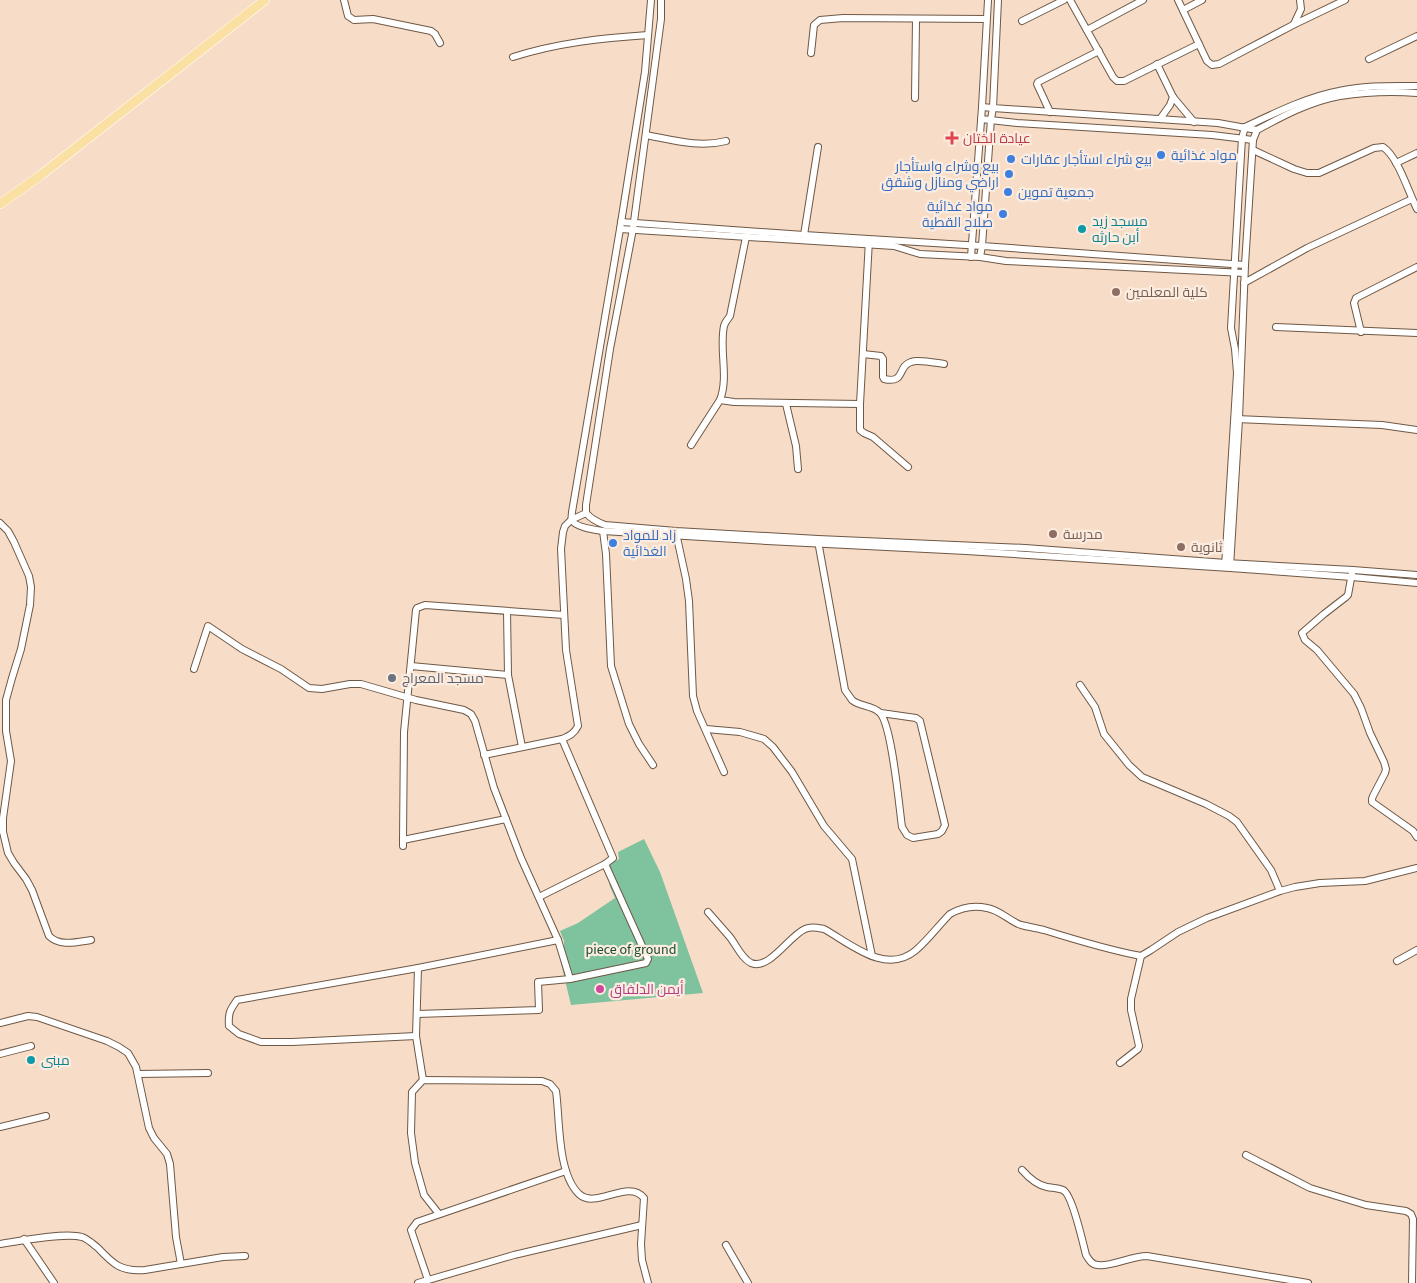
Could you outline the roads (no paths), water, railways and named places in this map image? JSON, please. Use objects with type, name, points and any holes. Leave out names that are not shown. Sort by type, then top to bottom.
[{"type":"main road","points":[[0,204],[49,169],[265,0]]},
{"type":"street","points":[[344,0],[348,16],[354,20],[373,19],[431,31],[436,34],[440,42]]},
{"type":"street","points":[[651,0],[645,72],[572,520],[576,525],[603,531],[1417,576]]},
{"type":"street","points":[[586,513],[610,349],[633,226],[661,19],[661,0]]},
{"type":"street","points":[[971,257],[988,0]]},
{"type":"street","points":[[980,257],[991,119],[994,108],[998,0]]},
{"type":"street","points":[[1022,20],[1064,0]]},
{"type":"street","points":[[1070,0],[1113,77],[1119,81],[1199,44]]},
{"type":"street","points":[[1087,30],[1144,0]]},
{"type":"street","points":[[1178,0],[1207,61],[1212,65],[1219,64],[1345,0]]},
{"type":"street","points":[[1183,10],[1202,0]]},
{"type":"street","points":[[1293,25],[1301,9],[1300,0]]},
{"type":"street","points":[[811,53],[814,25],[820,20],[843,18],[986,19]]},
{"type":"street","points":[[915,98],[916,19]]},
{"type":"street","points":[[513,57],[572,42],[648,35]]},
{"type":"street","points":[[1369,60],[1417,36]]},
{"type":"street","points":[[1050,112],[1038,82],[1099,51]]},
{"type":"street","points":[[1158,64],[1173,97],[1194,122]]},
{"type":"street","points":[[982,107],[1218,123],[1257,130],[1299,110],[1338,96],[1374,92],[1417,92],[1417,86],[1362,87],[1338,91],[1310,99],[1245,127]]},
{"type":"street","points":[[1160,119],[1173,97]]},
{"type":"street","points":[[981,119],[1212,135],[1253,140]]},
{"type":"street","points":[[1237,419],[1236,368],[1231,328],[1242,138],[1245,127]]},
{"type":"street","points":[[1228,566],[1244,265],[1253,140],[1257,130]]},
{"type":"street","points":[[646,135],[696,145],[726,141]]},
{"type":"street","points":[[1253,150],[1294,170],[1319,173],[1374,148],[1383,146],[1389,151],[1396,163],[1417,209]]},
{"type":"street","points":[[804,235],[818,147]]},
{"type":"street","points":[[1396,163],[1417,153]]},
{"type":"street","points":[[1244,283],[1307,248],[1412,199]]},
{"type":"street","points":[[621,225],[746,236],[973,245],[1244,265]]},
{"type":"street","points":[[633,226],[804,235],[894,246],[920,254],[980,257],[1006,262],[1244,273]]},
{"type":"street","points":[[691,444],[720,400],[724,388],[722,343],[725,324],[730,316],[746,236]]},
{"type":"street","points":[[869,242],[860,430],[873,437],[908,467]]},
{"type":"street","points":[[1361,332],[1354,303],[1356,298],[1417,267]]},
{"type":"street","points":[[1276,328],[1417,333]]},
{"type":"street","points":[[863,354],[881,356],[883,359],[884,380],[890,381],[896,380],[906,366],[913,361],[944,364]]},
{"type":"street","points":[[720,400],[786,404],[860,404]]},
{"type":"street","points":[[786,404],[796,446],[798,469]]},
{"type":"street","points":[[1237,419],[1382,425],[1417,430]]},
{"type":"street","points":[[484,755],[562,739],[575,732],[578,726],[566,650],[561,549],[563,532],[572,520],[586,513]]},
{"type":"street","points":[[586,513],[595,521],[605,524],[676,534]]},
{"type":"street","points":[[0,523],[8,531],[14,542],[29,576],[31,587],[30,605],[21,649],[6,700],[6,731],[11,761],[3,818],[4,838],[8,853],[32,890],[49,936],[54,941],[62,943],[91,940]]},
{"type":"street","points":[[603,531],[611,666],[629,724],[653,765]]},
{"type":"street","points":[[676,534],[689,601],[694,696],[697,711],[724,772]]},
{"type":"street","points":[[818,542],[845,690],[852,700],[881,713],[916,718],[920,721],[945,825],[938,834],[913,838],[907,834],[902,826],[889,734],[881,713]]},
{"type":"street","points":[[1352,573],[1417,583]]},
{"type":"street","points":[[1352,573],[1346,598],[1302,633],[1305,640],[1317,650],[1354,694],[1373,741],[1384,762],[1386,773],[1373,796],[1372,802],[1413,831],[1417,837]]},
{"type":"street","points":[[506,819],[403,843],[404,732],[416,610],[420,606],[425,605],[564,615]]},
{"type":"street","points":[[507,611],[508,675],[522,747]]},
{"type":"street","points":[[194,669],[208,626],[242,649],[281,669],[309,688],[322,689],[355,683],[408,698],[464,710],[470,714],[475,721],[494,788],[538,897],[558,940],[570,979]]},
{"type":"street","points":[[411,666],[508,675]]},
{"type":"street","points":[[1080,685],[1095,707],[1104,734],[1129,766],[1142,776],[1206,804],[1237,822],[1271,870],[1280,891]]},
{"type":"street","points":[[706,729],[740,732],[764,739],[773,747],[792,772],[824,826],[852,859],[872,956]]},
{"type":"street","points":[[538,897],[605,864],[613,858],[562,739]]},
{"type":"street","points":[[417,1014],[538,1010],[538,982],[570,979],[646,963],[648,961],[605,864]]},
{"type":"street","points":[[708,912],[751,963],[761,964],[804,929],[816,927],[824,929],[872,956],[897,960],[915,951],[950,914],[966,907],[997,911],[1009,920],[1022,926],[1141,956],[1178,932],[1207,918],[1280,891],[1320,883],[1365,881],[1417,868]]},
{"type":"street","points":[[416,1036],[261,1042],[239,1034],[229,1026],[228,1017],[230,1010],[237,1000],[418,968],[558,940]]},
{"type":"street","points":[[1397,961],[1417,950]]},
{"type":"street","points":[[1120,1063],[1138,1049],[1140,1043],[1131,1010],[1131,998],[1141,956]]},
{"type":"street","points":[[418,968],[416,1036],[423,1080]]},
{"type":"street","points":[[0,1023],[33,1016],[95,1037],[119,1047],[128,1054],[138,1074],[148,1128],[167,1154],[170,1164],[176,1237],[181,1264]]},
{"type":"street","points":[[0,1054],[31,1046]]},
{"type":"street","points":[[138,1074],[208,1073]]},
{"type":"street","points":[[439,1214],[424,1195],[415,1163],[411,1133],[412,1092],[418,1084],[423,1080],[542,1081],[550,1084],[556,1091],[564,1165],[578,1194],[584,1198],[593,1198],[624,1191],[636,1192],[644,1198],[642,1250],[648,1283]]},
{"type":"street","points":[[0,1127],[46,1116]]},
{"type":"street","points":[[1246,1155],[1310,1188],[1366,1205],[1409,1213],[1413,1219],[1412,1283]]},
{"type":"street","points":[[1022,1170],[1040,1186],[1063,1190],[1066,1193],[1073,1206],[1086,1255],[1096,1266],[1139,1256],[1147,1256],[1308,1283]]},
{"type":"street","points":[[428,1280],[411,1230],[417,1222],[566,1171]]},
{"type":"street","points":[[418,1283],[514,1255],[642,1225]]},
{"type":"street","points":[[0,1244],[68,1235],[82,1237],[93,1243],[111,1261],[122,1268],[133,1271],[223,1257],[245,1256]]},
{"type":"street","points":[[24,1240],[54,1283]]},
{"type":"street","points":[[726,1245],[748,1283]]},
{"type":"place","name":"عيادة الختان","points":[[952,138]]},
{"type":"place","name":"مواد غذائية","points":[[1161,155]]},
{"type":"place","name":"بيع شراء استأجار عقارات","points":[[1011,159]]},
{"type":"place","name":"بيع وشراء واستأجار اراضي ومنازل وشقق","points":[[1009,174]]},
{"type":"place","name":"جمعية تموين","points":[[1008,192]]},
{"type":"place","name":"مواد غذائية صلاح القطية","points":[[1003,214]]},
{"type":"place","name":"مسجد زيد أبن حارثه","points":[[1082,229]]},
{"type":"place","name":"كلية المعلمين","points":[[1116,292]]},
{"type":"place","name":"مدرسة","points":[[1053,534]]},
{"type":"place","name":"زاد للمواد الغذائية","points":[[613,543]]},
{"type":"place","name":"ثانوية","points":[[1181,547]]},
{"type":"place","name":"مسجد المعراج","points":[[392,678]]},
{"type":"place","name":"أيمن الدلفاق","points":[[600,989]]},
{"type":"place","name":"مبنى","points":[[31,1060]]},
{"type":"park label","name":"piece of ground","points":[[631,949]]}]
